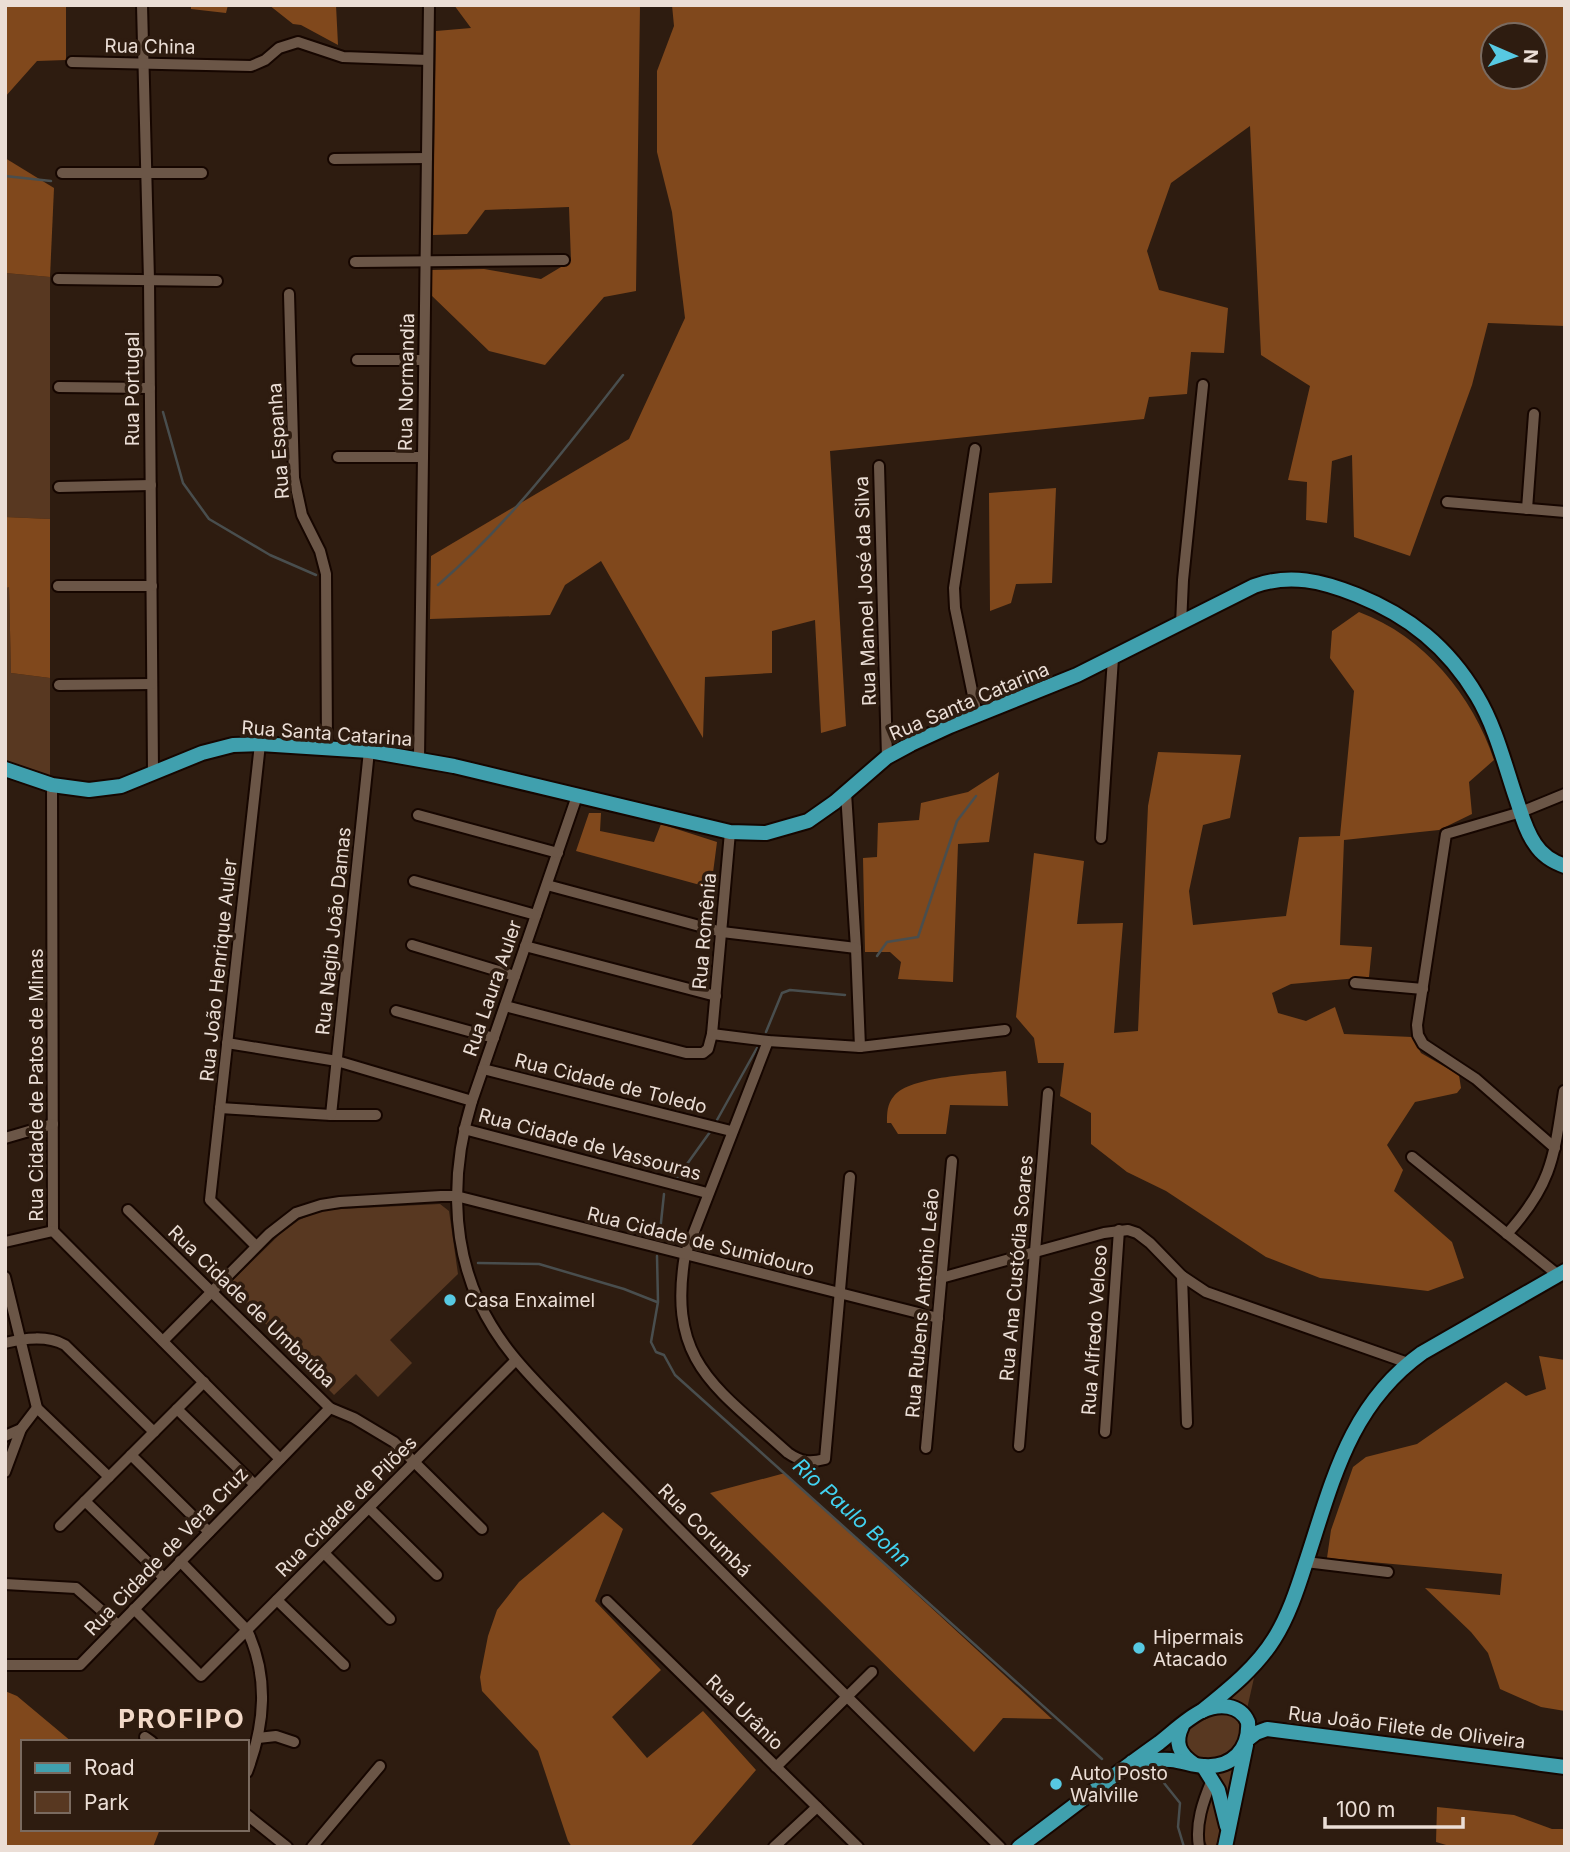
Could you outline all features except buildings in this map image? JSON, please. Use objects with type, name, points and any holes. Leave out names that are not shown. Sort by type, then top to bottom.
[{"type":"main road","name":"Rua Santa Catarina","points":[[5,769],[71,789],[107,788],[134,781],[216,748],[260,744],[369,751],[419,758],[730,832],[766,833],[797,825],[821,813],[887,757],[930,735],[1055,685],[1254,586],[1272,579],[1289,578],[1329,584],[1393,610],[1419,628],[1447,653],[1476,695],[1492,726],[1535,845],[1548,858],[1565,866]]},
{"type":"main road","points":[[1019,1847],[1202,1711],[1254,1665],[1275,1638],[1289,1610],[1349,1438],[1374,1399],[1408,1363],[1441,1341],[1561,1273]]},
{"type":"main road","points":[[1202,1711],[1222,1705],[1239,1709],[1248,1722],[1247,1740],[1225,1847]]},
{"type":"main road","points":[[1182,1726],[1177,1742],[1179,1750],[1185,1758],[1199,1765],[1212,1780],[1222,1801],[1228,1831]]},
{"type":"main road","name":"Rua João Filete de Oliveira","points":[[1247,1740],[1256,1732],[1267,1729],[1565,1767]]},
{"type":"main road","points":[[1132,1762],[1168,1760],[1199,1765],[1226,1764],[1240,1753],[1247,1740]]},
{"type":"street","name":"Rua Portugal","points":[[142,5],[149,280],[153,773]]},
{"type":"street","name":"Rua Normandia","points":[[419,758],[429,5]]},
{"type":"street","name":"Rua China","points":[[72,62],[251,66],[265,60],[289,43],[298,41],[343,57],[428,60]]},
{"type":"street","points":[[334,159],[427,158]]},
{"type":"street","points":[[62,173],[202,173]]},
{"type":"street","points":[[355,262],[564,260]]},
{"type":"street","points":[[58,279],[217,281]]},
{"type":"street","name":"Rua Espanha","points":[[289,294],[294,478],[302,515],[320,551],[326,574],[327,748]]},
{"type":"street","points":[[357,360],[424,360]]},
{"type":"street","points":[[1181,624],[1182,580],[1203,385]]},
{"type":"street","points":[[59,387],[150,388]]},
{"type":"street","points":[[1527,509],[1534,414]]},
{"type":"street","points":[[975,449],[954,588],[955,608],[977,715]]},
{"type":"street","points":[[338,457],[423,457]]},
{"type":"street","name":"Rua Manoel José da Silva","points":[[879,466],[887,757]]},
{"type":"street","points":[[59,486],[151,485]]},
{"type":"street","points":[[1447,502],[1565,512]]},
{"type":"street","points":[[58,586],[152,586]]},
{"type":"street","points":[[1101,838],[1113,658]]},
{"type":"street","points":[[59,685],[152,684]]},
{"type":"street","name":"Rua João Henrique Auler","points":[[256,1246],[210,1200],[260,744]]},
{"type":"street","name":"Rua Nagib João Damas","points":[[331,1115],[369,751]]},
{"type":"street","name":"Rua Cidade de Patos de Minas","points":[[52,785],[53,1231],[280,1459]]},
{"type":"street","points":[[846,793],[860,1046]]},
{"type":"street","points":[[1555,1148],[1476,1079],[1420,1040],[1418,1025],[1446,834],[1521,812],[1565,794]]},
{"type":"street","name":"Rua Laura Auler","points":[[456,1196],[464,1129],[472,1101],[578,796]]},
{"type":"street","points":[[418,815],[558,853]]},
{"type":"street","name":"Rua Romênia","points":[[712,1034],[730,832]]},
{"type":"street","points":[[414,881],[536,915]]},
{"type":"street","points":[[547,885],[722,932],[856,948]]},
{"type":"street","points":[[412,945],[515,976]]},
{"type":"street","points":[[526,946],[716,996]]},
{"type":"street","points":[[1355,983],[1423,989]]},
{"type":"street","points":[[505,1006],[686,1053],[703,1053],[708,1049],[712,1034],[768,1041],[860,1046],[1005,1030]]},
{"type":"street","points":[[396,1011],[494,1038]]},
{"type":"street","points":[[768,1041],[685,1255],[680,1293],[682,1318],[688,1346],[701,1368],[721,1392],[788,1453],[806,1462],[825,1459],[849,1177]]},
{"type":"street","points":[[227,1043],[337,1061],[472,1101]]},
{"type":"street","name":"Rua Cidade de Toledo","points":[[483,1069],[732,1131]]},
{"type":"street","points":[[1507,1234],[1525,1213],[1542,1186],[1555,1148],[1564,1091]]},
{"type":"street","name":"Rua Ana Custódia Soares","points":[[1019,1446],[1048,1093]]},
{"type":"street","points":[[220,1108],[376,1115]]},
{"type":"street","points":[[5,1138],[53,1124]]},
{"type":"street","name":"Rua Cidade de Vassouras","points":[[464,1129],[708,1193]]},
{"type":"street","points":[[1412,1157],[1507,1234],[1561,1273]]},
{"type":"street","name":"Rua Rubens Antônio Leão","points":[[926,1448],[952,1161]]},
{"type":"street","name":"Rua Cidade de Sumidouro","points":[[163,1340],[256,1246],[296,1213],[340,1202],[456,1196],[938,1318]]},
{"type":"street","name":"Rua Corumbá","points":[[456,1196],[468,1274],[491,1327],[515,1361],[659,1509],[1000,1847]]},
{"type":"street","name":"Rua Cidade de Umbaúba","points":[[128,1210],[330,1408],[354,1418],[394,1442],[482,1529]]},
{"type":"street","points":[[942,1278],[1119,1230],[1128,1230],[1144,1237],[1182,1276],[1206,1293],[1408,1363]]},
{"type":"street","name":"Rua Alfredo Veloso","points":[[1105,1432],[1119,1230]]},
{"type":"street","points":[[5,1242],[53,1231]]},
{"type":"street","points":[[1182,1276],[1187,1423]]},
{"type":"street","points":[[5,1277],[37,1408],[108,1477]]},
{"type":"street","points":[[5,1343],[43,1338],[59,1341],[72,1350],[153,1432]]},
{"type":"street","name":"Rua Cidade de Pilões","points":[[134,1609],[201,1676],[515,1361]]},
{"type":"street","points":[[60,1526],[204,1382]]},
{"type":"street","points":[[5,1472],[21,1429],[37,1408]]},
{"type":"street","name":"Rua Cidade de Vera Cruz","points":[[5,1665],[80,1665],[330,1408]]},
{"type":"street","points":[[177,1409],[254,1485]]},
{"type":"street","points":[[5,1436],[21,1429]]},
{"type":"street","points":[[131,1455],[209,1532]]},
{"type":"street","points":[[85,1501],[164,1578]]},
{"type":"street","points":[[369,1508],[437,1575]]},
{"type":"street","points":[[324,1553],[390,1619]]},
{"type":"street","points":[[180,1561],[247,1630],[254,1644],[261,1683],[261,1723],[248,1769]]},
{"type":"street","points":[[1306,1562],[1388,1572]]},
{"type":"street","points":[[5,1584],[76,1588],[118,1625]]},
{"type":"street","points":[[277,1600],[344,1665]]},
{"type":"street","name":"Rua Urânio","points":[[607,1601],[858,1847]]},
{"type":"street","points":[[776,1767],[872,1672]]},
{"type":"street","points":[[258,1738],[276,1736],[294,1742]]},
{"type":"street","points":[[312,1847],[380,1766]]},
{"type":"street","points":[[1199,1846],[1201,1810],[1212,1780]]},
{"type":"street","points":[[774,1847],[817,1807]]},
{"type":"street","points":[[248,1816],[287,1847]]},
{"type":"green space","points":[[5,273],[50,277],[50,519],[5,517]]},
{"type":"green space","points":[[9,586],[11,673],[50,678],[50,776],[5,762],[5,588]]},
{"type":"green space","points":[[440,1204],[449,1211],[458,1274],[390,1340],[412,1363],[378,1397],[356,1374],[334,1395],[228,1285],[279,1235],[299,1220],[322,1210]]},
{"type":"green space","points":[[1256,1669],[1247,1709],[1225,1700]]},
{"type":"green space","points":[[1224,1712],[1239,1721],[1244,1736],[1230,1756],[1202,1761],[1187,1744],[1189,1729],[1202,1717]]},
{"type":"green space","points":[[1240,1760],[1230,1810],[1215,1774]]},
{"type":"green space","points":[[1210,1792],[1221,1828],[1214,1847],[1208,1847],[1203,1838]]},
{"type":"shaded area","points":[[5,5],[66,5],[66,60],[37,61],[5,97]]},
{"type":"shaded area","points":[[191,5],[228,5],[226,13],[191,9]]},
{"type":"shaded area","points":[[269,5],[336,5],[338,45],[301,25],[293,24]]},
{"type":"shaded area","points":[[454,5],[640,5],[636,291],[604,297],[545,365],[489,351],[431,295],[432,270],[484,269],[541,279],[571,261],[569,207],[485,210],[467,234],[433,235],[436,31],[471,28]]},
{"type":"shaded area","points":[[672,5],[1565,5],[1565,326],[1488,323],[1472,385],[1410,556],[1354,537],[1352,455],[1332,461],[1327,523],[1306,520],[1307,482],[1288,480],[1310,386],[1261,355],[1250,126],[1171,183],[1147,251],[1159,290],[1228,308],[1224,353],[1191,352],[1187,394],[1149,397],[1144,419],[830,451],[846,726],[821,733],[815,620],[772,631],[772,673],[705,677],[703,738],[601,561],[565,585],[550,615],[430,619],[431,556],[629,439],[685,318],[672,212],[657,152],[657,71],[674,26]]},
{"type":"shaded area","points":[[5,158],[54,188],[50,277],[5,273]]},
{"type":"shaded area","points":[[1056,488],[1052,583],[1016,584],[1011,603],[990,611],[989,493]]},
{"type":"shaded area","points":[[5,517],[50,519],[50,678],[11,673],[9,587],[5,588]]},
{"type":"shaded area","points":[[1359,612],[1405,636],[1443,671],[1473,713],[1494,760],[1469,782],[1472,814],[1439,830],[1344,840],[1340,945],[1372,947],[1369,977],[1291,984],[1272,993],[1278,1013],[1306,1021],[1335,1007],[1344,1034],[1412,1037],[1421,1053],[1459,1075],[1461,1088],[1457,1093],[1415,1102],[1387,1145],[1403,1170],[1394,1191],[1452,1242],[1464,1278],[1428,1291],[1320,1278],[1266,1257],[1166,1191],[1127,1172],[1091,1144],[1091,1113],[1060,1096],[1064,1063],[1038,1063],[1034,1038],[1016,1017],[1034,853],[1084,861],[1077,924],[1123,923],[1114,1033],[1138,1031],[1148,806],[1158,752],[1241,755],[1230,818],[1203,825],[1189,891],[1193,925],[1286,916],[1299,837],[1340,836],[1354,691],[1330,658],[1332,631]]},
{"type":"shaded area","points":[[999,772],[989,842],[958,844],[953,982],[898,979],[901,962],[890,952],[865,952],[863,858],[877,857],[878,823],[919,820],[921,803],[968,792]]},
{"type":"shaded area","points":[[589,813],[601,813],[600,831],[654,842],[661,824],[717,842],[711,888],[576,851]]},
{"type":"shaded area","points":[[1006,1071],[1008,1106],[950,1105],[946,1134],[898,1134],[891,1123],[887,1123],[890,1102],[902,1089],[946,1077]]},
{"type":"shaded area","points":[[1539,1356],[1565,1360],[1565,1711],[1541,1707],[1500,1689],[1488,1653],[1471,1632],[1425,1588],[1500,1595],[1502,1574],[1327,1558],[1331,1530],[1353,1467],[1366,1457],[1417,1444],[1506,1382],[1526,1396],[1546,1389]]},
{"type":"shaded area","points":[[785,1473],[1052,1719],[1003,1718],[974,1752],[710,1493]]},
{"type":"shaded area","points":[[603,1512],[623,1529],[595,1601],[661,1670],[612,1717],[647,1758],[703,1711],[756,1770],[690,1847],[572,1847],[538,1751],[482,1691],[480,1677],[488,1636],[497,1610],[519,1582]]},
{"type":"shaded area","points":[[5,1691],[17,1696],[70,1740],[21,1740],[21,1831],[159,1831],[153,1847],[5,1847]]},
{"type":"shaded area","points":[[1437,1807],[1514,1815],[1552,1829],[1565,1829],[1565,1847],[1453,1847],[1436,1842]]},
{"type":"waterway","points":[[5,176],[51,181]]},
{"type":"waterway","points":[[438,585],[489,537],[512,511],[558,458],[623,375]]},
{"type":"waterway","points":[[163,412],[183,483],[209,519],[270,555],[316,575]]},
{"type":"waterway","name":"Rio Paulo Bohn","points":[[877,956],[887,942],[918,937],[957,821],[976,796]]},
{"type":"waterway","name":"Rio Paulo Bohn","points":[[766,1032],[782,993],[790,990],[845,995]]},
{"type":"waterway","name":"Rio Paulo Bohn","points":[[717,1120],[757,1048]]},
{"type":"waterway","name":"Rio Paulo Bohn","points":[[677,1178],[710,1132]]},
{"type":"waterway","name":"Rio Paulo Bohn","points":[[659,1241],[664,1194]]},
{"type":"waterway","name":"Rio Paulo Bohn","points":[[657,1256],[658,1302],[651,1342],[656,1352],[664,1355],[675,1375],[1102,1759]]},
{"type":"waterway","points":[[478,1263],[539,1264],[624,1289],[657,1302]]},
{"type":"waterway","name":"Rio Paulo Bohn","points":[[1164,1783],[1180,1803],[1178,1827],[1184,1847]]},
{"type":"place","name":"Casa Enxaimel","points":[[450,1300]]},
{"type":"place","name":"Hipermais Atacado","points":[[1139,1648]]},
{"type":"place","name":"Auto Posto Walville","points":[[1056,1784]]},
{"type":"district","name":"PROFIPO","points":[[182,1719]]}]
